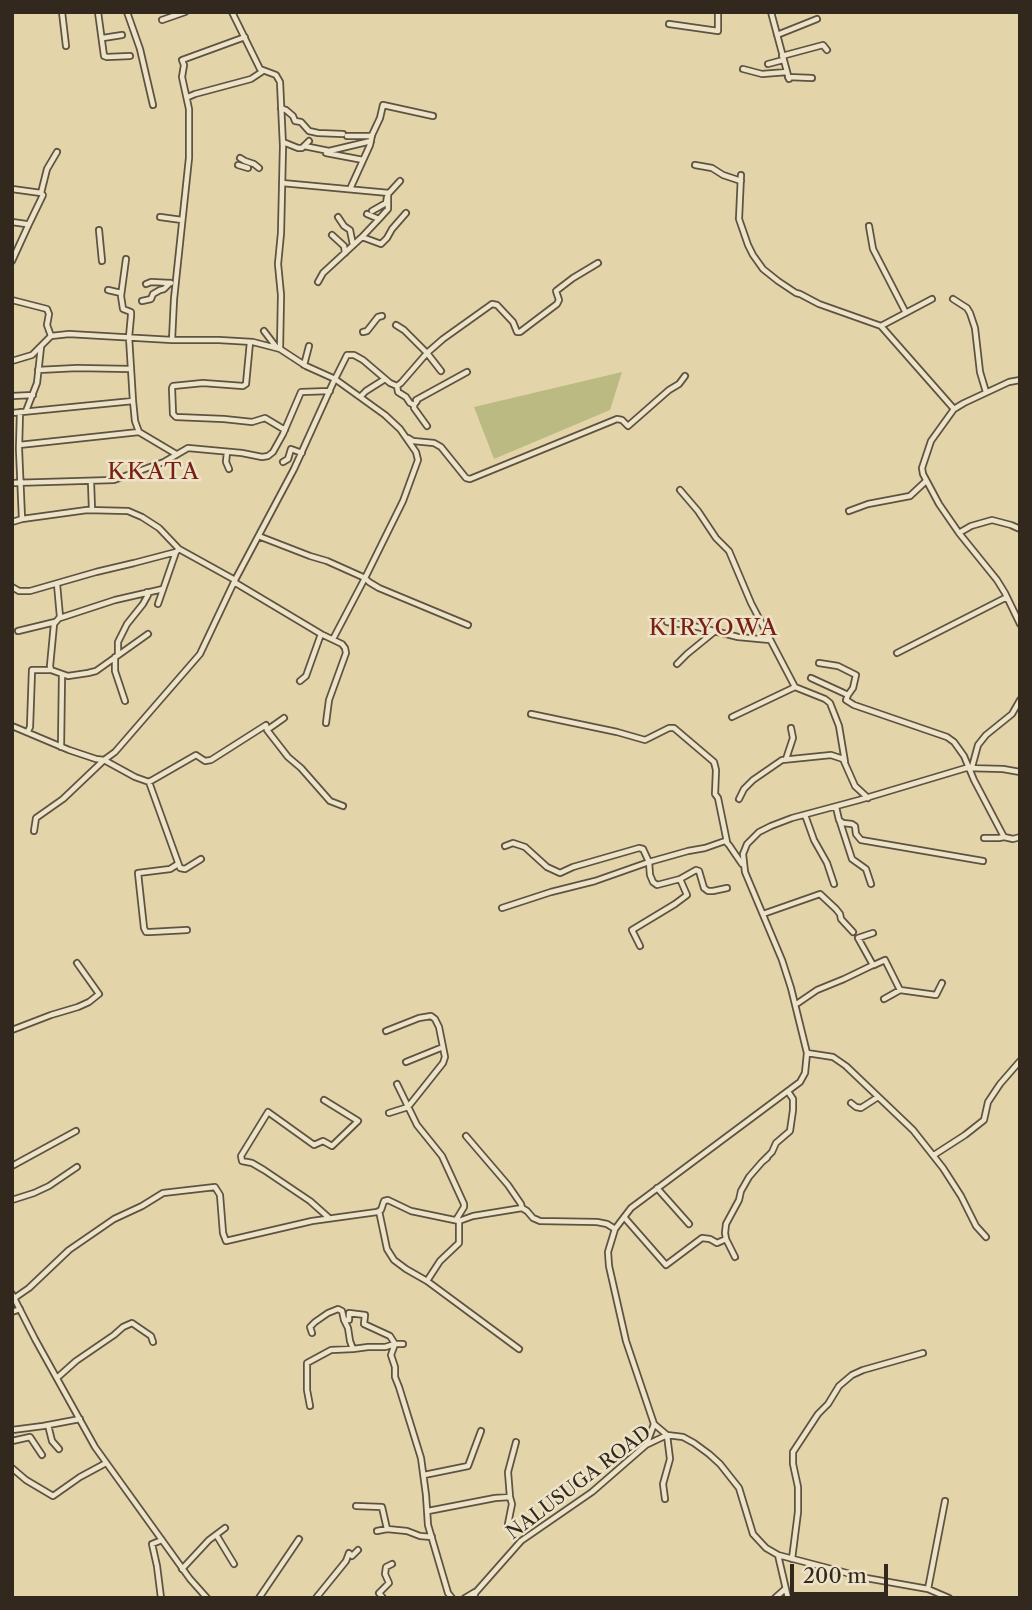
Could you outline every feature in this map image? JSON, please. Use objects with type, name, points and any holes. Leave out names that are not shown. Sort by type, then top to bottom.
[{"type":"street","points":[[62,12],[66,46]]},
{"type":"street","points":[[98,12],[105,57],[130,55]]},
{"type":"street","points":[[162,20],[185,12]]},
{"type":"street","points":[[232,12],[260,69],[278,78],[283,141],[278,264],[281,295],[279,349]]},
{"type":"street","points":[[668,24],[718,31],[718,12]]},
{"type":"street","points":[[771,12],[788,76]]},
{"type":"street","points":[[129,13],[153,105]]},
{"type":"street","points":[[777,35],[817,19]]},
{"type":"street","points":[[103,38],[122,35]]},
{"type":"street","points":[[172,340],[173,284],[188,168],[189,109],[182,77],[182,60],[245,37]]},
{"type":"street","points":[[768,64],[823,45],[827,50]]},
{"type":"street","points":[[743,69],[762,74],[812,78]]},
{"type":"street","points":[[188,97],[251,79],[264,71]]},
{"type":"street","points":[[350,189],[383,105],[433,116]]},
{"type":"street","points":[[281,108],[309,131],[371,138]]},
{"type":"street","points":[[303,146],[330,151],[371,138]]},
{"type":"street","points":[[283,141],[298,148],[309,141]]},
{"type":"street","points":[[303,146],[363,160]]},
{"type":"street","points":[[13,258],[42,200],[41,193],[47,169],[57,152]]},
{"type":"street","points":[[240,158],[258,168]]},
{"type":"street","points":[[238,165],[248,168]]},
{"type":"street","points":[[695,165],[741,178],[739,219],[752,256],[763,269],[796,293],[881,326],[954,410]]},
{"type":"street","points":[[379,219],[369,213],[386,203],[388,194],[400,181]]},
{"type":"street","points":[[282,183],[388,194]]},
{"type":"street","points":[[12,189],[41,193]]},
{"type":"street","points":[[318,282],[388,209],[388,194]]},
{"type":"street","points":[[362,237],[381,244],[406,213]]},
{"type":"street","points":[[338,217],[350,230],[353,246]]},
{"type":"street","points":[[160,218],[182,220]]},
{"type":"street","points":[[12,222],[26,223],[27,226]]},
{"type":"street","points":[[869,226],[873,249],[906,313]]},
{"type":"street","points":[[99,230],[102,261]]},
{"type":"street","points":[[332,235],[344,246],[345,253]]},
{"type":"street","points":[[126,259],[123,309],[131,312],[130,369],[135,421],[139,432]]},
{"type":"street","points":[[397,386],[427,353],[492,304],[497,305],[513,322],[517,332],[520,332],[556,304],[559,300],[556,291],[598,263]]},
{"type":"street","points":[[146,284],[173,284]]},
{"type":"street","points":[[142,301],[173,284]]},
{"type":"street","points":[[108,290],[122,293]]},
{"type":"street","points":[[881,326],[932,299]]},
{"type":"street","points":[[953,299],[970,313],[986,393]]},
{"type":"street","points":[[12,300],[47,309],[47,325],[51,336]]},
{"type":"street","points":[[363,332],[382,316]]},
{"type":"street","points":[[396,324],[427,353],[441,371]]},
{"type":"street","points":[[264,331],[279,349],[304,365],[335,379],[385,415],[416,452],[417,465],[403,501],[333,639]]},
{"type":"street","points":[[12,361],[32,355],[51,336],[69,334],[250,342],[279,349]]},
{"type":"street","points":[[250,342],[246,384],[203,383],[173,386],[173,414],[251,422],[265,418],[285,430]]},
{"type":"street","points":[[304,365],[309,346]]},
{"type":"street","points":[[22,519],[19,445],[23,412],[37,383],[41,347]]},
{"type":"street","points":[[34,831],[36,818],[63,799],[116,752],[198,657],[234,581],[302,453],[347,355],[351,354],[363,360],[397,386]]},
{"type":"street","points":[[38,370],[130,369]]},
{"type":"street","points":[[414,405],[416,400],[467,372]]},
{"type":"street","points":[[407,438],[441,447],[470,480],[617,419],[628,426],[685,376]]},
{"type":"street","points":[[360,397],[385,379]]},
{"type":"street","points":[[1020,380],[1014,380],[954,410],[935,435],[922,468],[939,504],[997,580],[1020,624]]},
{"type":"street","points":[[397,386],[398,392],[414,405],[427,426]]},
{"type":"street","points":[[12,482],[107,481],[153,467],[188,448],[268,456],[285,430],[301,392],[330,391]]},
{"type":"street","points":[[12,396],[33,395]]},
{"type":"street","points":[[12,413],[133,401]]},
{"type":"street","points":[[19,445],[139,432],[177,455]]},
{"type":"street","points":[[283,462],[288,459],[291,449],[302,453]]},
{"type":"street","points":[[227,452],[229,470]]},
{"type":"street","points":[[849,511],[868,504],[910,496],[926,481]]},
{"type":"street","points":[[91,482],[92,510]]},
{"type":"street","points":[[680,489],[716,538],[729,551],[751,603],[795,687],[830,703],[839,726],[845,762],[855,786],[868,798]]},
{"type":"street","points":[[12,522],[55,513],[92,510],[122,510],[134,513],[159,528],[178,550],[342,644],[346,653],[329,699],[326,723]]},
{"type":"street","points":[[959,533],[971,526],[992,520],[1020,529]]},
{"type":"street","points":[[259,535],[327,561],[365,578],[379,588],[468,625]]},
{"type":"street","points":[[12,587],[26,592],[178,550]]},
{"type":"street","points":[[158,604],[178,550]]},
{"type":"street","points":[[51,670],[57,620],[57,584]]},
{"type":"street","points":[[18,632],[115,600],[163,589]]},
{"type":"street","points":[[125,701],[115,671],[118,642],[127,624],[144,604],[147,592]]},
{"type":"street","points":[[897,653],[1007,597]]},
{"type":"street","points":[[667,622],[751,639],[771,640]]},
{"type":"street","points":[[677,664],[714,631]]},
{"type":"street","points":[[28,732],[32,670],[51,670],[62,675],[88,673],[103,666],[148,634]]},
{"type":"street","points":[[300,681],[306,676],[321,634]]},
{"type":"street","points":[[819,663],[838,666],[856,676],[846,700],[854,705],[947,737],[958,746],[1004,837]]},
{"type":"street","points":[[61,747],[62,675]]},
{"type":"street","points":[[811,678],[848,695]]},
{"type":"street","points":[[732,717],[795,687]]},
{"type":"street","points":[[970,767],[978,746],[986,735],[1012,715],[1020,700]]},
{"type":"street","points":[[531,713],[645,740],[672,727],[714,762],[715,794],[727,842],[744,868],[785,968],[807,1053],[805,1073],[800,1082],[631,1208],[615,1229],[608,1252],[608,1266],[626,1341],[654,1424],[667,1435],[670,1459],[663,1484],[665,1499]]},
{"type":"street","points":[[267,730],[284,718]]},
{"type":"street","points":[[12,726],[96,760],[104,760],[149,782],[196,755],[205,761],[211,760],[266,725],[288,757],[330,802],[343,806]]},
{"type":"street","points":[[786,759],[793,738],[791,728]]},
{"type":"street","points":[[739,799],[753,780],[786,759],[834,755],[845,762]]},
{"type":"street","points":[[744,868],[743,854],[751,839],[771,826],[970,767],[1020,772]]},
{"type":"street","points":[[149,782],[178,864],[183,869],[201,859]]},
{"type":"street","points":[[836,807],[852,859],[866,869],[871,884]]},
{"type":"street","points":[[805,815],[834,884]]},
{"type":"street","points":[[839,820],[855,826],[856,834],[861,840],[983,862]]},
{"type":"street","points":[[984,838],[1020,837]]},
{"type":"street","points":[[502,908],[649,862],[722,841],[727,842]]},
{"type":"street","points":[[505,846],[513,843],[525,847],[547,867],[560,873],[639,848],[643,849],[649,862],[650,875],[655,884],[680,879],[696,870],[699,871],[704,888],[708,891],[726,888]]},
{"type":"street","points":[[178,864],[170,869],[138,873],[144,928],[146,932],[187,930]]},
{"type":"street","points":[[640,946],[632,930],[687,895],[680,879]]},
{"type":"street","points":[[763,914],[820,894],[836,909],[853,932]]},
{"type":"street","points":[[798,1003],[817,990],[873,965],[858,938],[873,933]]},
{"type":"street","points":[[874,965],[885,960],[900,990],[936,995],[942,983]]},
{"type":"street","points":[[12,1030],[51,1014],[78,1007],[99,995],[77,963]]},
{"type":"street","points":[[386,1031],[431,1016],[437,1023],[445,1057],[408,1107],[389,1113]]},
{"type":"street","points":[[406,1062],[443,1047]]},
{"type":"street","points":[[807,1053],[833,1057],[846,1066],[913,1130],[934,1156],[961,1196],[976,1226],[986,1237]]},
{"type":"street","points":[[934,1156],[984,1120],[988,1102],[1020,1061]]},
{"type":"street","points":[[397,1084],[420,1130],[442,1156],[464,1204],[458,1220],[459,1243],[440,1261],[427,1281]]},
{"type":"street","points":[[734,1257],[726,1239],[726,1224],[749,1177],[776,1143],[790,1131],[793,1099],[789,1093]]},
{"type":"street","points":[[851,1103],[861,1108],[878,1097]]},
{"type":"street","points":[[324,1100],[358,1121],[332,1146],[323,1141],[314,1145],[268,1112],[241,1156],[242,1161],[264,1170],[329,1218]]},
{"type":"street","points":[[12,1166],[76,1131]]},
{"type":"street","points":[[466,1136],[508,1185],[522,1208],[533,1218],[540,1221],[597,1222],[615,1229]]},
{"type":"street","points":[[12,1200],[49,1186],[77,1167]]},
{"type":"street","points":[[206,1598],[95,1447],[14,1295],[29,1288],[69,1250],[92,1233],[163,1193],[215,1187],[220,1195],[226,1241],[329,1218],[379,1211]]},
{"type":"street","points":[[657,1188],[689,1224]]},
{"type":"street","points":[[519,1349],[394,1260],[387,1249],[379,1211],[384,1201],[388,1200],[411,1211],[458,1220],[522,1208]]},
{"type":"street","points":[[624,1217],[666,1265],[702,1238],[717,1243],[726,1239]]},
{"type":"street","points":[[12,1312],[20,1309]]},
{"type":"street","points":[[312,1333],[310,1327],[315,1322],[328,1312],[338,1309],[342,1311],[353,1349]]},
{"type":"street","points":[[344,1321],[349,1320],[349,1313],[365,1315],[364,1324],[390,1336],[395,1344]]},
{"type":"street","points":[[57,1378],[76,1361],[132,1323],[151,1336],[153,1342]]},
{"type":"street","points":[[395,1344],[391,1355],[395,1377],[421,1458],[428,1525],[448,1593],[452,1598]]},
{"type":"street","points":[[310,1406],[307,1363],[331,1350],[385,1348],[403,1344]]},
{"type":"street","points":[[792,1559],[798,1513],[798,1487],[793,1452],[839,1386],[852,1376],[863,1370],[923,1353]]},
{"type":"street","points":[[12,1430],[80,1419]]},
{"type":"street","points":[[646,1446],[654,1424]]},
{"type":"street","points":[[48,1426],[52,1441],[59,1449]]},
{"type":"street","points":[[424,1475],[468,1466],[481,1431]]},
{"type":"street","name":"NALUSUGA ROAD","points":[[473,1598],[521,1541],[592,1492],[646,1446],[667,1435],[682,1437],[694,1443],[720,1465],[739,1488],[753,1534],[766,1548],[778,1555],[866,1578],[928,1590],[949,1598]]},
{"type":"street","points":[[12,1441],[30,1437],[42,1455]]},
{"type":"street","points":[[508,1524],[512,1504],[509,1497],[508,1472],[516,1442]]},
{"type":"street","points":[[12,1468],[53,1496],[106,1462]]},
{"type":"street","points":[[428,1511],[509,1497]]},
{"type":"street","points":[[928,1590],[946,1501]]},
{"type":"street","points":[[356,1506],[382,1507],[387,1529]]},
{"type":"street","points":[[183,1569],[209,1540],[225,1528]]},
{"type":"street","points":[[377,1531],[407,1531],[432,1537]]},
{"type":"street","points":[[217,1536],[234,1564]]},
{"type":"street","points":[[259,1598],[299,1539]]},
{"type":"street","points":[[161,1598],[152,1544],[162,1540]]},
{"type":"street","points":[[316,1598],[346,1561],[349,1553],[352,1556],[358,1550]]},
{"type":"street","points":[[778,1555],[788,1598]]},
{"type":"street","points":[[383,1598],[379,1593],[389,1583],[385,1574],[386,1567],[392,1564]]},
{"type":"street","points":[[775,1598],[786,1589]]},
{"type":"street","points":[[465,1598],[476,1592]]},
{"type":"shaded area","points":[[622,372],[610,410],[494,459],[474,407]]},
{"type":"district","name":"KKATA","points":[[154,472]]},
{"type":"district","name":"KIRYOWA","points":[[714,628]]}]
